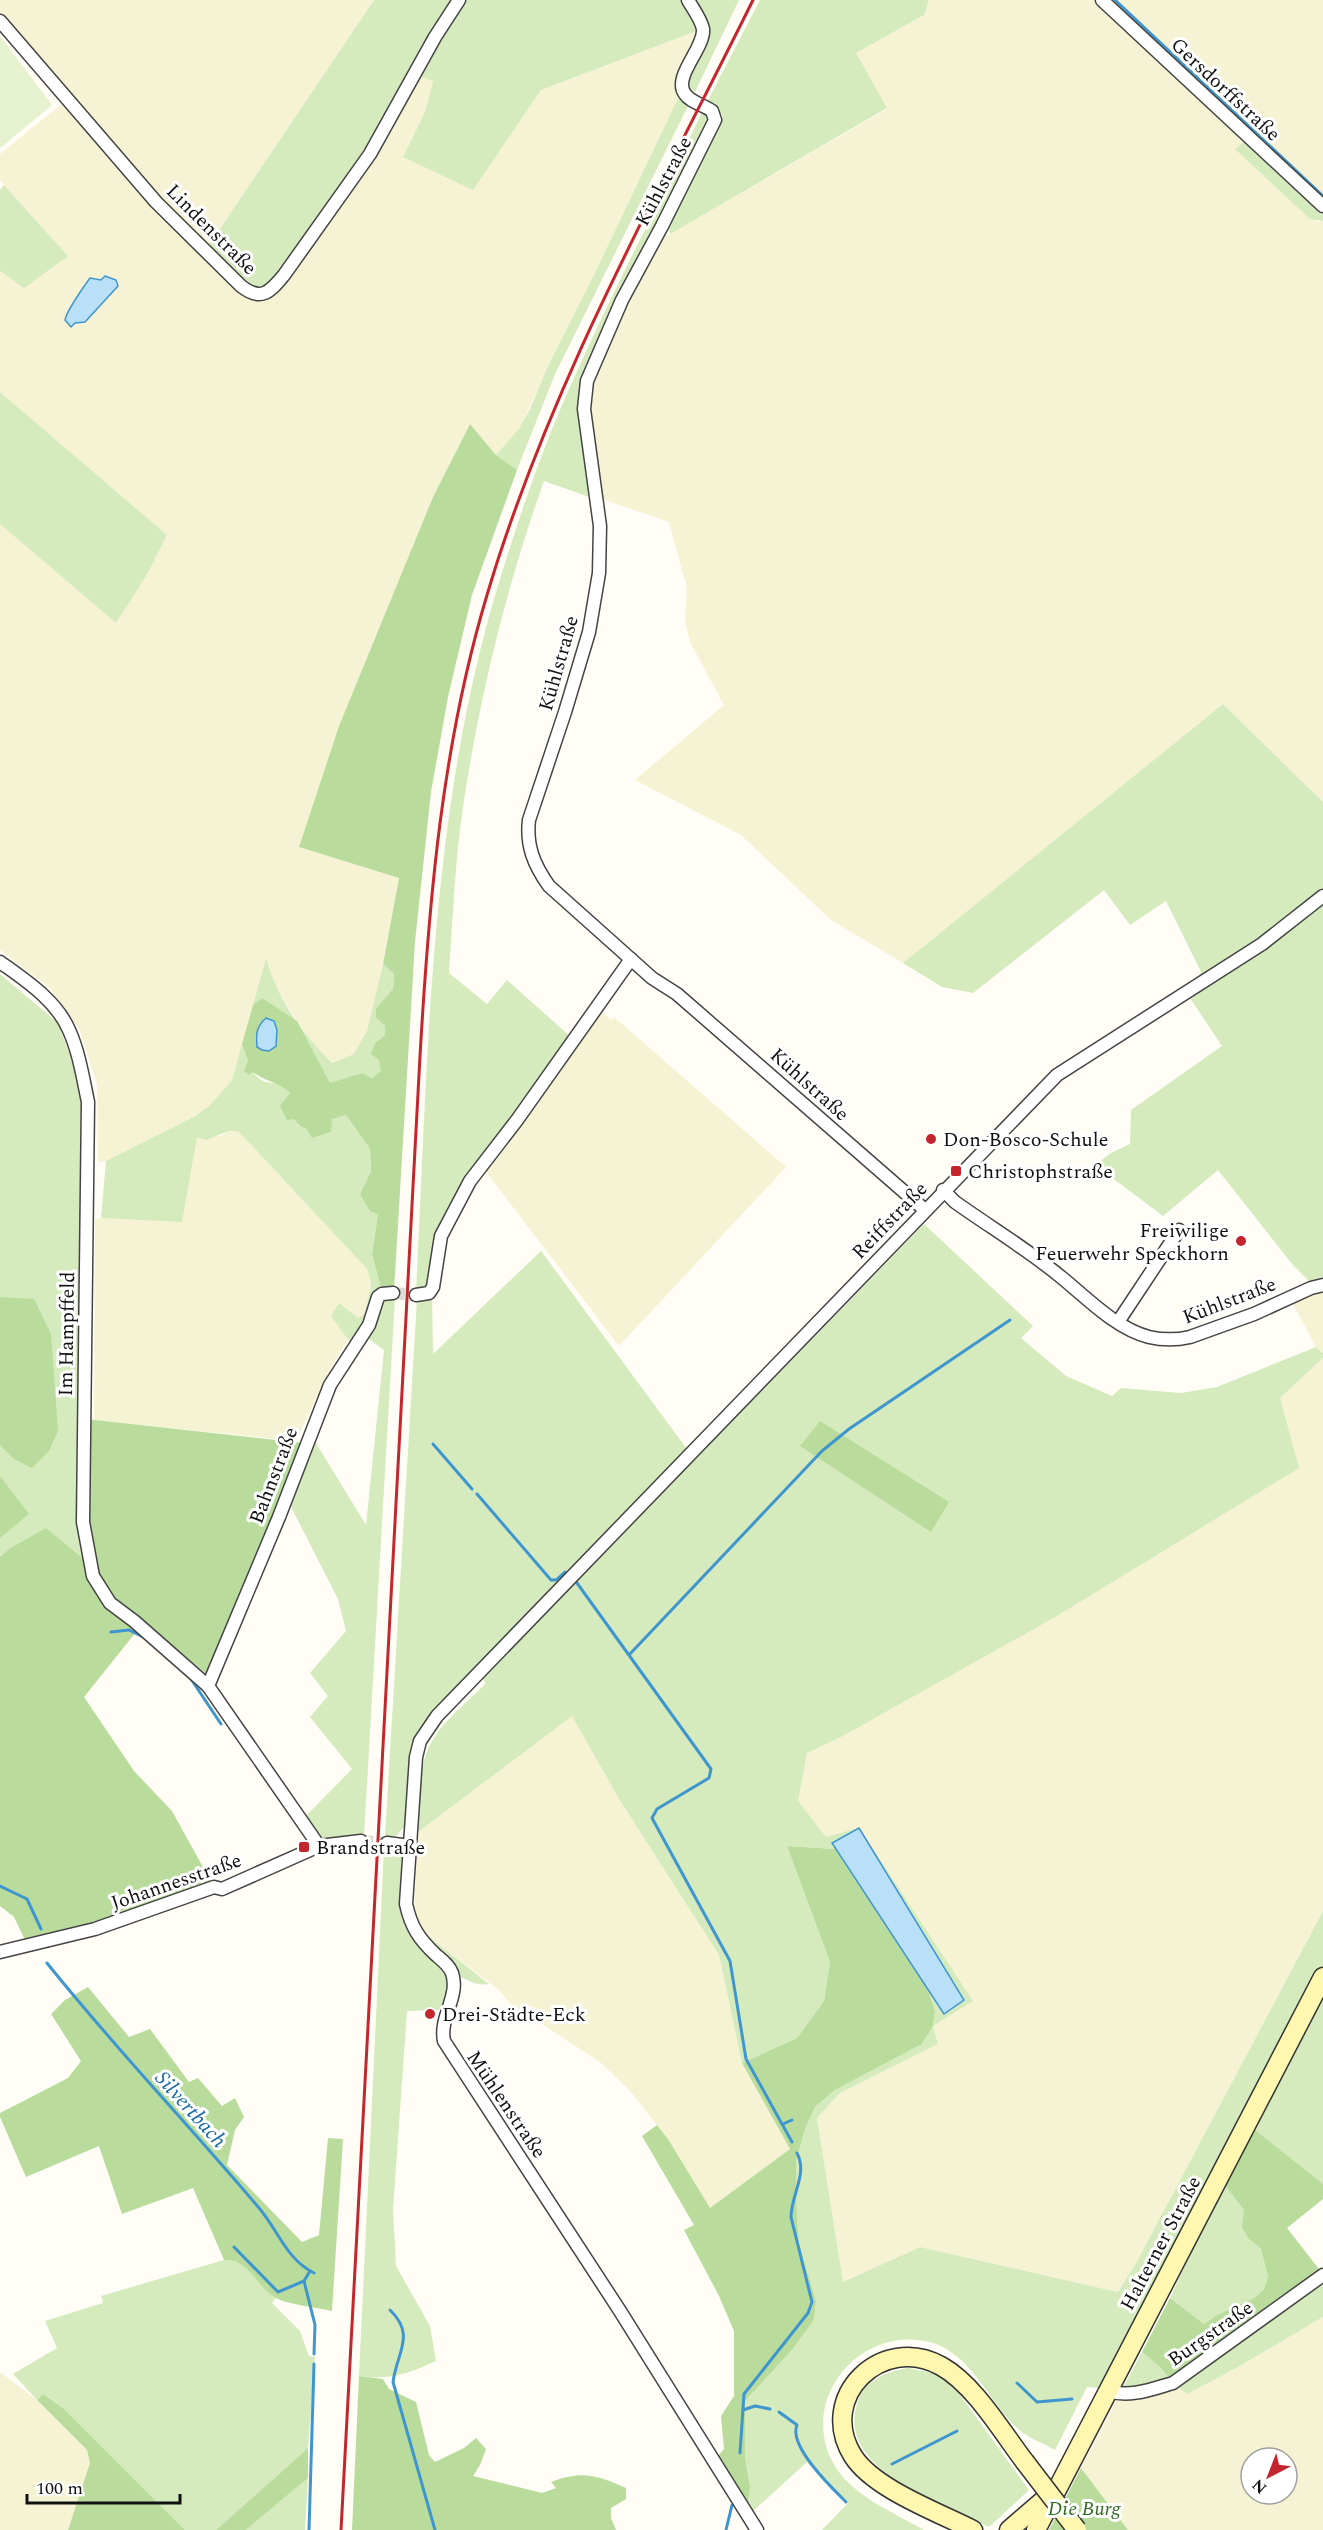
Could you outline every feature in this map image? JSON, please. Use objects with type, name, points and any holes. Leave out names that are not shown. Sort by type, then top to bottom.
[{"type":"main road","name":"Halterner Straße","points":[[1036,2530],[1323,1977]]},
{"type":"main road","points":[[948,2530],[877,2492],[845,2466],[838,2453],[832,2433],[833,2405],[845,2378],[858,2364],[881,2350],[917,2347],[949,2360],[1077,2530]]},
{"type":"main road","points":[[968,2388],[940,2365],[906,2357],[891,2358],[861,2376],[845,2400],[842,2431],[854,2458],[867,2470],[900,2493],[973,2530]]},
{"type":"main road","points":[[1010,2530],[1060,2483]]},
{"type":"street","name":"Lindenstraße","points":[[0,21],[156,202],[241,286],[250,293],[260,295],[269,292],[285,275],[370,154],[435,37],[459,0]]},
{"type":"street","name":"Kühlstraße","points":[[688,0],[700,20],[703,33],[684,77],[682,88],[686,96],[712,111],[715,120],[622,300],[587,381],[584,410],[600,526],[599,573],[589,632],[529,820],[530,852],[538,871],[549,886],[652,978],[677,994],[925,1210]]},
{"type":"street","name":"Gersdorffstraße","points":[[1102,0],[1323,206]]},
{"type":"street","name":"Reiffstraße","points":[[526,1623],[1057,1075],[1262,944],[1323,896]]},
{"type":"street","points":[[416,1294],[429,1293],[433,1287],[441,1236],[470,1181],[517,1120],[631,959]]},
{"type":"street","name":"Im Hampffeld","points":[[0,962],[32,986],[52,1005],[69,1029],[81,1066],[88,1102],[83,1522],[93,1576],[110,1603],[208,1686]]},
{"type":"street","name":"Kühlstraße","points":[[943,1191],[955,1202],[1062,1277],[1079,1294],[1118,1322],[1149,1337],[1179,1339],[1254,1314],[1311,1288],[1323,1285]]},
{"type":"street","points":[[1118,1322],[1179,1230]]},
{"type":"street","name":"Bahnstraße","points":[[208,1686],[279,1517],[330,1385],[369,1325],[378,1298],[382,1294],[393,1293]]},
{"type":"street","name":"Mühlenstraße","points":[[526,1623],[437,1716],[420,1742],[414,1775],[406,1904],[410,1924],[424,1944],[447,1965],[454,1983],[453,1996],[443,2022],[444,2041],[620,2311],[757,2530]]},
{"type":"street","points":[[208,1686],[319,1846]]},
{"type":"street","name":"Johannesstraße","points":[[0,1952],[95,1929],[214,1887],[222,1888],[319,1846],[361,1841]]},
{"type":"street","points":[[387,1843],[410,1846]]},
{"type":"street","name":"Burgstraße","points":[[1108,2391],[1120,2394],[1173,2383],[1323,2275]]},
{"type":"shaded area","points":[[0,0],[374,0],[205,251],[227,275],[415,75],[433,81],[425,112],[403,157],[473,189],[541,90],[699,30],[680,94],[547,368],[520,429],[496,455],[470,424],[433,497],[339,726],[299,847],[399,878],[367,1031],[354,1054],[332,1063],[314,1046],[297,1021],[272,980],[266,960],[232,1080],[210,1105],[197,1115],[106,1161],[98,1162],[97,1084],[80,1031],[49,987],[0,950],[0,524],[116,623],[167,535],[0,392],[0,271],[15,282],[68,256],[0,180],[0,154],[68,99],[0,20]]},
{"type":"shaded area","points":[[929,0],[1098,0],[1246,140],[1235,149],[1317,222],[1323,221],[1323,802],[1223,704],[903,963],[831,920],[741,835],[635,780],[724,705],[690,642],[685,620],[687,588],[669,522],[602,499],[588,409],[592,379],[654,243],[887,109],[855,53],[924,15]]},
{"type":"shaded area","points":[[1117,0],[1323,0],[1323,194]]},
{"type":"shaded area","points":[[599,1010],[611,1020],[614,1017],[786,1167],[619,1346],[484,1169]]},
{"type":"shaded area","points":[[229,1131],[238,1131],[367,1269],[371,1284],[365,1314],[344,1331],[347,1341],[329,1371],[296,1441],[94,1420],[95,1219],[101,1218],[197,1136],[221,1136]]},
{"type":"shaded area","points":[[1323,1287],[1323,1353],[1316,1347],[1291,1300]]},
{"type":"shaded area","points":[[1323,1358],[1323,1911],[1136,2263],[1118,2292],[920,2247],[843,2282],[817,2118],[840,2093],[938,2044],[933,2026],[972,2001],[826,1837],[797,1801],[807,1753],[841,1737],[1280,1398]]},
{"type":"shaded area","points":[[572,1715],[619,1799],[719,1955],[742,2063],[790,2149],[710,2209],[668,2139],[631,2092],[600,2062],[510,2003],[498,1989],[427,1935],[414,1912],[418,1832]]},
{"type":"shaded area","points":[[1323,2317],[1323,2530],[1128,2530],[1081,2468],[1118,2397],[1238,2367]]},
{"type":"shaded area","points":[[0,2372],[37,2400],[87,2450],[90,2463],[68,2530],[0,2530]]},
{"type":"green space","points":[[374,0],[686,0],[699,30],[541,90],[473,190],[403,157],[425,112],[433,81],[413,74],[369,154],[284,275],[259,290],[245,286],[205,251]]},
{"type":"green space","points":[[693,0],[739,0],[693,96],[689,93],[687,78],[705,39]]},
{"type":"green space","points":[[760,0],[929,0],[924,15],[856,53],[887,108],[670,234],[668,222],[723,116],[707,102]]},
{"type":"green space","points":[[0,36],[52,105],[0,148]]},
{"type":"green space","points":[[680,94],[689,104],[555,374],[517,470],[496,455],[519,429],[530,409],[547,368]]},
{"type":"green space","points":[[703,110],[711,119],[585,378],[592,498],[544,481],[518,559],[487,679],[461,821],[449,973],[487,1004],[507,980],[572,1038],[458,1201],[431,1286],[416,1291],[435,942],[456,769],[472,684],[507,556],[552,429],[606,308]]},
{"type":"green space","points":[[1246,140],[1323,212],[1323,221],[1310,219],[1235,149]]},
{"type":"green space","points":[[4,185],[68,256],[24,288],[0,271],[0,190]]},
{"type":"green space","points":[[0,392],[167,535],[146,576],[116,623],[0,524]]},
{"type":"green space","points":[[470,424],[496,455],[517,470],[472,595],[448,697],[431,792],[415,942],[394,1291],[382,1292],[372,1254],[378,1214],[370,1211],[360,1194],[371,1171],[370,1149],[346,1115],[332,1119],[331,1132],[312,1138],[306,1128],[301,1127],[294,1119],[287,1120],[280,1106],[290,1093],[253,1072],[249,1075],[244,1071],[248,1061],[242,1044],[253,1005],[262,998],[297,1021],[330,1083],[362,1073],[372,1078],[381,1071],[379,1060],[371,1054],[375,1043],[385,1035],[385,1026],[376,1018],[376,1009],[393,989],[394,974],[383,964],[399,878],[299,847],[339,726],[433,497]]},
{"type":"green space","points":[[1223,704],[1323,802],[1323,1277],[1309,1281],[1292,1264],[1218,1170],[1163,1216],[1095,1165],[1111,1153],[1130,1144],[1131,1110],[1222,1046],[1190,998],[1201,972],[1166,901],[1130,925],[1104,890],[973,993],[942,987],[903,963]]},
{"type":"green space","points":[[266,958],[277,987],[292,1015],[332,1063],[354,1054],[367,1031],[383,964],[394,974],[393,989],[376,1018],[385,1026],[385,1035],[375,1043],[382,1071],[372,1078],[361,1073],[330,1084],[317,1060],[262,998],[253,1005]]},
{"type":"green space","points":[[0,974],[58,1023],[87,1100],[87,1561],[9,1549],[0,1557]]},
{"type":"green space","points":[[242,1044],[255,1074],[263,1081],[280,1085],[289,1092],[295,1118],[301,1127],[346,1115],[370,1149],[371,1171],[360,1194],[378,1214],[372,1254],[382,1292],[352,1345],[331,1316],[339,1303],[358,1318],[365,1314],[371,1284],[367,1269],[238,1131],[229,1131],[206,1140],[197,1137],[182,1222],[101,1218],[106,1161],[197,1115],[210,1105],[232,1080]]},
{"type":"green space","points":[[924,1224],[1033,1326],[1021,1338],[1066,1376],[1112,1396],[1121,1388],[1181,1393],[1217,1387],[1316,1347],[1323,1353],[1323,1358],[1280,1398],[1299,1468],[1057,1616],[841,1737],[807,1753],[798,1801],[826,1837],[859,1828],[973,2001],[933,2026],[935,2011],[928,1990],[835,1849],[787,1846],[830,1962],[824,2001],[797,2038],[742,2063],[719,1955],[619,1799],[572,1716],[418,1832],[421,1775],[426,1754],[441,1728],[486,1683],[474,1669],[421,1726],[414,1738],[410,1756],[405,1826],[396,1836],[385,1836],[417,1300],[432,1294],[433,1354],[541,1251],[695,1460]]},
{"type":"green space","points":[[0,1297],[34,1299],[51,1334],[58,1431],[49,1451],[32,1468],[14,1459],[0,1445]]},
{"type":"green space","points":[[385,1298],[395,1298],[364,1836],[324,1839],[305,1817],[352,1769],[310,1717],[328,1696],[310,1673],[346,1631],[338,1599],[289,1503],[311,1435],[366,1525],[384,1350],[365,1336],[376,1308]]},
{"type":"green space","points":[[86,1419],[303,1443],[208,1675],[144,1622],[84,1697],[134,1771],[172,1811],[214,1887],[95,1927],[25,1940],[14,1917],[0,1906],[0,1557],[9,1549],[46,1528],[86,1561]]},
{"type":"green space","points":[[820,1421],[949,1502],[931,1532],[800,1446]]},
{"type":"green space","points":[[0,1476],[29,1514],[0,1538]]},
{"type":"green space","points":[[787,1846],[835,1849],[928,1990],[935,2011],[933,2026],[922,2044],[835,2090],[815,2107],[805,2129],[796,2161],[797,2218],[799,2243],[816,2301],[814,2320],[792,2350],[745,2401],[745,2457],[750,2487],[748,2506],[717,2457],[724,2449],[721,2416],[734,2396],[734,2331],[719,2296],[684,2230],[694,2225],[642,2136],[657,2125],[710,2208],[790,2149],[742,2063],[797,2038],[824,2001],[830,1962]]},
{"type":"green space","points":[[384,1848],[393,1849],[403,1859],[401,1907],[447,1972],[448,1987],[439,2010],[407,2011],[393,2210],[396,2266],[430,2326],[436,2361],[399,2375],[371,2377],[359,2376]]},
{"type":"green space","points":[[1323,1911],[1323,2184],[1242,2121],[1099,2388],[1087,2387],[1055,2450],[1020,2431],[968,2367],[944,2348],[930,2342],[905,2340],[882,2344],[861,2355],[844,2370],[831,2389],[824,2411],[824,2435],[831,2459],[838,2471],[859,2492],[924,2530],[822,2530],[848,2503],[807,2462],[752,2512],[748,2506],[750,2487],[745,2457],[745,2401],[792,2350],[814,2320],[816,2301],[799,2243],[797,2218],[796,2161],[805,2129],[815,2107],[835,2090],[922,2044],[933,2026],[938,2044],[840,2093],[817,2118],[843,2282],[920,2247],[1118,2292],[1136,2263]]},
{"type":"green space","points":[[419,1924],[427,1935],[489,1984],[478,1984],[467,1980],[446,1965],[429,1944]]},
{"type":"green space","points":[[88,1987],[129,2037],[150,2029],[189,2082],[198,2078],[222,2106],[235,2098],[244,2117],[235,2130],[227,2165],[302,2242],[319,2235],[328,2138],[343,2139],[332,2311],[276,2298],[247,2269],[233,2261],[224,2260],[193,2188],[122,2214],[99,2146],[26,2177],[0,2113],[68,2078],[81,2061],[51,2014],[65,2000]]},
{"type":"green space","points":[[1255,2130],[1323,2184],[1323,2199],[1287,2228],[1322,2273],[1173,2382],[1142,2352],[1170,2298],[1204,2324],[1217,2315],[1254,2298],[1264,2289],[1268,2277],[1261,2249],[1248,2238],[1242,2227],[1244,2210],[1223,2183]]},
{"type":"green space","points":[[1223,2183],[1244,2210],[1248,2238],[1261,2249],[1268,2277],[1264,2289],[1254,2298],[1217,2315],[1204,2324],[1170,2298]]},
{"type":"green space","points":[[224,2260],[246,2268],[276,2298],[272,2303],[300,2331],[309,2356],[315,2357],[308,2448],[216,2530],[185,2530],[63,2408],[43,2394],[37,2400],[13,2374],[57,2348],[45,2321],[103,2303],[101,2296]]},
{"type":"green space","points":[[1323,2276],[1323,2317],[1187,2394],[1174,2384]]},
{"type":"green space","points":[[1142,2352],[1173,2382],[1120,2393]]},
{"type":"green space","points":[[909,2368],[932,2373],[952,2384],[1029,2490],[989,2527],[897,2481],[876,2465],[861,2446],[855,2425],[858,2401],[862,2393],[879,2377]]},
{"type":"green space","points":[[359,2376],[383,2379],[389,2389],[416,2402],[429,2455],[435,2462],[464,2448],[476,2438],[486,2449],[473,2476],[542,2493],[556,2488],[551,2482],[581,2475],[598,2477],[626,2488],[626,2499],[611,2508],[611,2518],[616,2530],[352,2530]]},
{"type":"green space","points":[[43,2394],[63,2408],[185,2530],[68,2530],[90,2463],[87,2450],[37,2400]]},
{"type":"green space","points":[[308,2448],[308,2478],[246,2530],[216,2530]]},
{"type":"green space","name":"Die Burg","points":[[1081,2468],[1128,2530],[1049,2530]]},
{"type":"green space","points":[[308,2478],[305,2530],[246,2530]]},
{"type":"water","points":[[105,276],[116,280],[118,286],[85,322],[75,323],[71,327],[65,320],[68,311],[90,278],[101,280]]},
{"type":"water","points":[[266,1018],[274,1021],[277,1030],[276,1046],[269,1051],[257,1047],[257,1031]]},
{"type":"water","points":[[859,1828],[964,2000],[944,2014],[832,1843]]},
{"type":"waterway","points":[[1115,0],[1323,196]]},
{"type":"waterway","points":[[629,1655],[822,1451],[849,1429],[1010,1320]]},
{"type":"waterway","points":[[433,1444],[472,1489]]},
{"type":"waterway","points":[[477,1494],[551,1580],[556,1580],[565,1572]]},
{"type":"waterway","points":[[577,1583],[711,1769],[709,1778],[657,1809],[652,1818],[730,1961],[746,2059],[792,2142]]},
{"type":"waterway","points":[[111,1632],[129,1630],[143,1637]]},
{"type":"waterway","points":[[191,1679],[221,1724]]},
{"type":"waterway","name":"Silvertbach","points":[[0,1886],[27,1899],[41,1929]]},
{"type":"waterway","name":"Silvertbach","points":[[47,1963],[259,2208],[289,2252],[304,2267],[314,2273]]},
{"type":"waterway","points":[[783,2124],[792,2120]]},
{"type":"waterway","points":[[740,2453],[744,2394],[808,2313],[812,2302],[791,2217],[801,2169],[797,2153]]},
{"type":"waterway","points":[[234,2247],[278,2292],[304,2281]]},
{"type":"waterway","points":[[310,2271],[304,2281],[315,2325],[314,2354]]},
{"type":"waterway","name":"Silvertbach","points":[[390,2310],[398,2319],[403,2336],[393,2382],[435,2530]]},
{"type":"waterway","points":[[309,2530],[314,2364]]},
{"type":"waterway","points":[[1017,2383],[1037,2402],[1072,2399]]},
{"type":"waterway","points":[[743,2410],[755,2406],[770,2409]]},
{"type":"waterway","points":[[779,2412],[797,2425],[796,2434],[805,2455],[846,2502]]},
{"type":"waterway","points":[[892,2464],[957,2431]]},
{"type":"waterway","points":[[726,2530],[732,2505]]},
{"type":"tunnel","points":[[393,1293],[416,1295]]},
{"type":"tunnel","points":[[361,1841],[387,1843]]},
{"type":"railway","points":[[341,2530],[420,1056],[433,881],[448,766],[459,708],[487,595],[512,517],[541,441],[607,292],[753,0]]},
{"type":"place","name":"Don-Bosco-Schule","points":[[931,1139]]},
{"type":"place","name":"Christophstraße","points":[[956,1171]]},
{"type":"place","name":"Freiwilige Feuerwehr Speckhorn","points":[[1241,1241]]},
{"type":"place","name":"Brandstraße","points":[[304,1847]]},
{"type":"place","name":"Drei-Städte-Eck","points":[[430,2014]]}]
